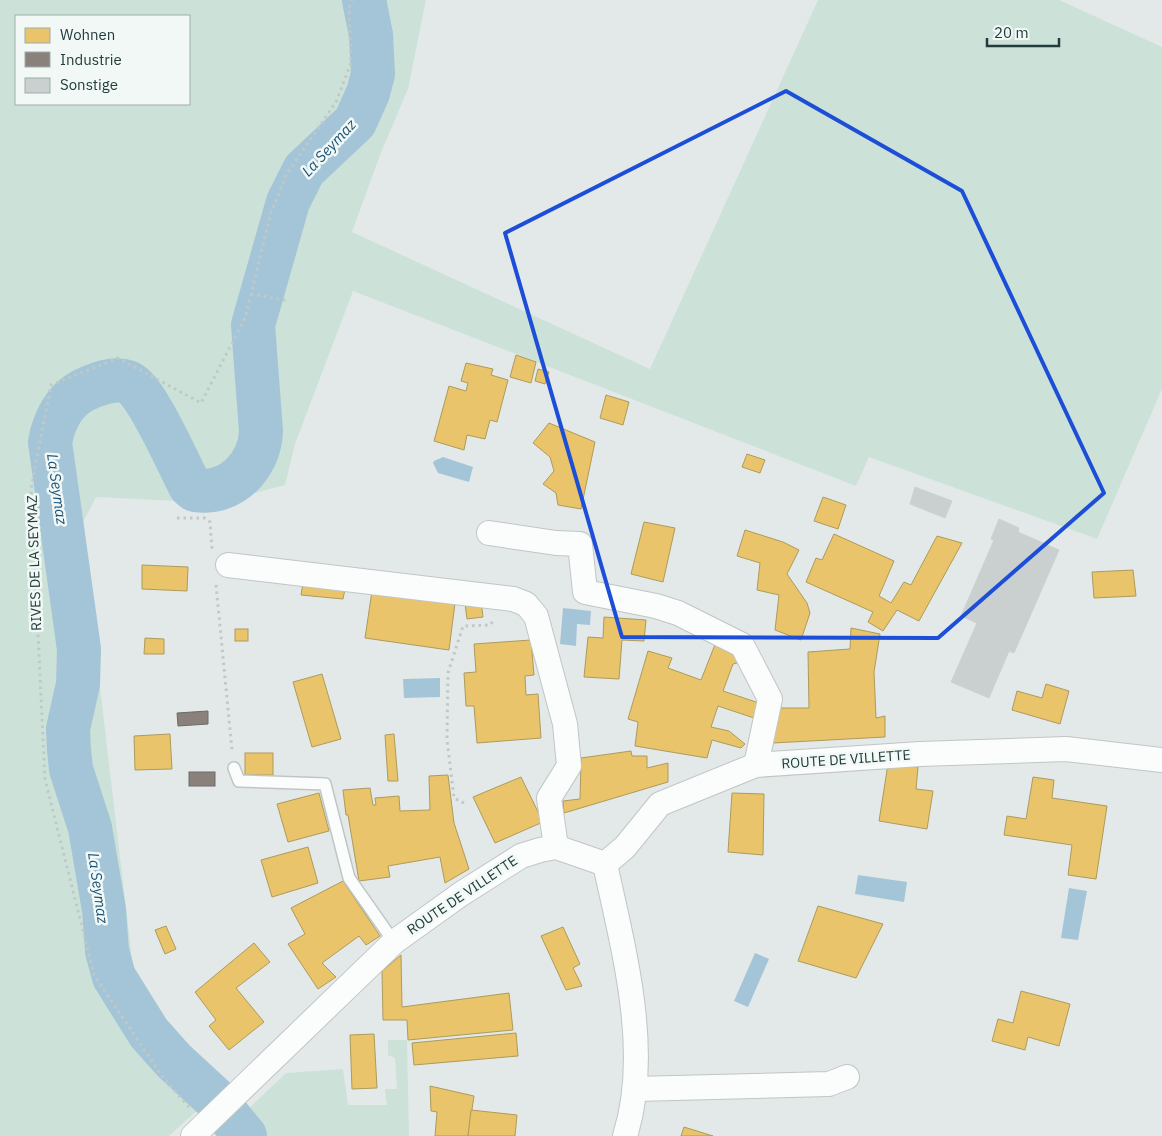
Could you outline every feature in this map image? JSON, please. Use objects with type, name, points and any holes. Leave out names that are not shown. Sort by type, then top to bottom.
[{"type":"street","points":[[489,533],[556,543],[580,544],[585,592],[656,606],[678,614],[742,646],[770,699],[756,765]]},
{"type":"street","points":[[228,565],[513,599],[526,604],[536,616],[565,724],[569,766],[549,798],[556,847],[605,864],[629,984],[634,1025],[635,1089],[633,1106],[625,1136]]},
{"type":"street","name":"ROUTE DE VILLETTE","points":[[605,864],[625,847],[660,804],[756,765],[920,754],[1066,749],[1162,760]]},
{"type":"street","name":"ROUTE DE VILLETTE","points":[[204,1126],[394,942],[521,856],[556,847]]},
{"type":"street","points":[[635,1089],[829,1084],[847,1077]]},
{"type":"lane","points":[[234,768],[239,781],[324,784],[350,878],[394,942]]},
{"type":"path","name":"RIVES DE LA SEYMAZ","points":[[204,1126],[164,1079],[94,975],[45,779],[31,489],[51,385],[118,358],[201,403],[246,318],[271,213],[286,175],[336,102],[351,63],[349,9],[352,0]]},
{"type":"path","points":[[251,294],[288,301]]},
{"type":"path","points":[[464,803],[454,798],[451,779],[447,740],[448,673],[463,626],[490,625],[513,599]]},
{"type":"path","points":[[223,667],[234,768]]},
{"type":"highlighted area","points":[[786,91],[962,191],[1104,493],[938,638],[622,637],[505,233]]},
{"type":"green space","points":[[0,0],[426,0],[408,89],[380,155],[352,232],[650,369],[818,0],[1059,0],[1162,47],[1162,389],[1097,539],[869,457],[856,486],[353,291],[295,444],[285,485],[217,503],[96,497],[81,526],[137,1001],[128,1010],[175,1071],[211,1098],[169,1136],[0,1136]]},
{"type":"green space","points":[[388,1040],[407,1040],[409,1136],[256,1136],[243,1114],[286,1073],[343,1069],[348,1105],[387,1105],[385,1089],[397,1089],[395,1058],[388,1055]]},
{"type":"water","points":[[443,457],[473,467],[469,482],[438,473],[433,463]]},
{"type":"water","points":[[563,608],[591,611],[590,625],[577,624],[576,646],[560,644]]},
{"type":"water","points":[[440,678],[440,697],[404,698],[403,679]]},
{"type":"water","points":[[858,875],[907,882],[904,902],[855,894]]},
{"type":"water","points":[[1069,888],[1087,891],[1078,940],[1061,938]]},
{"type":"water","points":[[755,953],[769,959],[748,1007],[734,1001]]},
{"type":"building: Wohnen","points":[[516,355],[536,362],[531,383],[510,377]]},
{"type":"building: Wohnen","points":[[466,363],[493,369],[491,375],[508,380],[497,422],[490,420],[485,439],[467,435],[464,450],[434,441],[449,386],[466,391],[468,383],[461,381]]},
{"type":"building: Wohnen","points":[[538,369],[549,372],[545,384],[535,381]]},
{"type":"building: Wohnen","points":[[606,395],[629,402],[623,425],[600,418]]},
{"type":"building: Wohnen","points":[[549,423],[595,442],[581,509],[558,505],[556,493],[543,484],[554,471],[550,457],[533,443]]},
{"type":"building: Wohnen","points":[[747,454],[765,460],[760,473],[742,467]]},
{"type":"building: Wohnen","points":[[823,497],[846,505],[838,529],[814,521]]},
{"type":"building: Wohnen","points":[[644,522],[675,528],[663,582],[631,574]]},
{"type":"building: Wohnen","points":[[745,530],[783,542],[799,550],[787,574],[807,603],[810,613],[801,640],[775,630],[779,595],[757,590],[760,563],[737,556]]},
{"type":"building: Wohnen","points":[[834,534],[894,561],[879,596],[891,603],[904,582],[911,585],[937,536],[962,543],[919,621],[897,610],[883,631],[868,622],[873,612],[806,582],[816,558],[822,560]]},
{"type":"building: Wohnen","points":[[142,565],[188,567],[187,591],[142,589]]},
{"type":"building: Wohnen","points":[[1133,570],[1136,596],[1094,598],[1092,572]]},
{"type":"building: Wohnen","points":[[303,583],[345,589],[343,599],[301,595]]},
{"type":"building: Wohnen","points":[[372,591],[455,603],[449,650],[365,638]]},
{"type":"building: Wohnen","points":[[481,601],[483,617],[467,619],[465,604]]},
{"type":"building: Wohnen","points":[[604,617],[646,620],[644,641],[622,640],[619,679],[584,677],[588,637],[603,638]]},
{"type":"building: Wohnen","points":[[851,628],[880,634],[874,672],[876,718],[885,716],[885,737],[773,743],[772,708],[809,708],[808,652],[850,649]]},
{"type":"building: Wohnen","points":[[235,629],[248,629],[248,641],[235,641]]},
{"type":"building: Wohnen","points":[[718,637],[741,662],[733,664],[723,691],[759,703],[754,718],[718,706],[711,727],[729,731],[745,744],[741,748],[712,740],[707,758],[635,746],[638,722],[628,719],[648,651],[672,658],[668,668],[701,680]]},
{"type":"building: Wohnen","points":[[145,638],[164,639],[164,654],[144,654]]},
{"type":"building: Wohnen","points":[[531,640],[534,675],[525,676],[526,695],[538,694],[541,738],[477,743],[474,706],[466,706],[464,673],[476,672],[474,644]]},
{"type":"building: Wohnen","points":[[322,674],[341,739],[312,747],[293,682]]},
{"type":"building: Wohnen","points":[[1046,684],[1069,691],[1060,724],[1012,710],[1017,691],[1042,698]]},
{"type":"building: Wohnen","points":[[170,734],[172,769],[135,770],[134,736]]},
{"type":"building: Wohnen","points":[[394,734],[398,781],[388,781],[385,735]]},
{"type":"building: Wohnen","points":[[631,751],[632,756],[647,756],[647,768],[668,763],[668,782],[564,813],[563,801],[580,799],[581,758]]},
{"type":"building: Wohnen","points":[[245,753],[273,753],[273,775],[245,775]]},
{"type":"building: Wohnen","points":[[888,764],[918,767],[916,789],[933,791],[927,829],[879,821]]},
{"type":"building: Wohnen","points":[[448,775],[454,823],[469,869],[445,883],[440,857],[388,866],[390,877],[359,881],[343,790],[370,788],[373,805],[376,805],[375,798],[399,796],[400,811],[430,810],[429,776]]},
{"type":"building: Wohnen","points":[[521,777],[543,822],[495,843],[473,797]]},
{"type":"building: Wohnen","points":[[1033,777],[1054,780],[1052,798],[1107,806],[1096,879],[1068,875],[1072,845],[1004,835],[1007,816],[1026,819]]},
{"type":"building: Wohnen","points":[[319,793],[329,831],[288,842],[277,804]]},
{"type":"building: Wohnen","points":[[732,793],[764,794],[763,855],[728,852]]},
{"type":"building: Wohnen","points":[[308,847],[318,883],[272,897],[261,860]]},
{"type":"building: Wohnen","points":[[343,881],[380,936],[366,945],[359,936],[322,963],[336,977],[318,989],[288,944],[305,934],[291,908]]},
{"type":"building: Wohnen","points":[[818,906],[883,924],[856,978],[798,961]]},
{"type":"building: Wohnen","points":[[166,926],[176,949],[165,954],[155,930]]},
{"type":"building: Wohnen","points":[[563,927],[580,964],[573,968],[582,986],[566,990],[541,936]]},
{"type":"building: Wohnen","points":[[254,943],[270,962],[236,988],[264,1022],[229,1050],[209,1026],[216,1020],[195,992]]},
{"type":"building: Wohnen","points":[[401,955],[402,1007],[509,993],[513,1030],[408,1040],[407,1020],[383,1020],[382,971]]},
{"type":"building: Wohnen","points":[[1021,991],[1070,1004],[1059,1046],[1028,1037],[1025,1050],[992,1041],[998,1019],[1013,1023]]},
{"type":"building: Wohnen","points":[[516,1033],[518,1056],[414,1065],[412,1043]]},
{"type":"building: Wohnen","points":[[374,1034],[377,1088],[352,1089],[350,1035]]},
{"type":"building: Wohnen","points":[[430,1086],[474,1096],[468,1136],[435,1136],[437,1112],[431,1111]]},
{"type":"building: Wohnen","points":[[471,1110],[517,1115],[515,1136],[468,1136]]},
{"type":"building: Wohnen","points":[[684,1127],[713,1136],[681,1136]]},
{"type":"building: Industrie","points":[[208,711],[208,724],[178,726],[177,713]]},
{"type":"building: Industrie","points":[[189,772],[215,772],[215,786],[189,786]]},
{"type":"building: Sonstige","points":[[915,487],[952,501],[945,518],[910,504]]},
{"type":"building: Sonstige","points":[[999,519],[1019,528],[1018,532],[1059,550],[1014,653],[1009,651],[989,698],[951,682],[977,623],[961,616],[994,540],[991,539]]},
{"type":"waterway","name":"La Seymaz","points":[[245,1136],[213,1097],[174,1061],[149,1033],[114,977],[107,951],[104,910],[90,828],[71,769],[68,729],[78,684],[79,649],[50,442],[57,419],[71,399],[84,390],[117,380],[128,382],[135,387],[143,398],[162,429],[190,486],[195,490],[208,491],[220,488],[241,476],[249,466],[259,444],[261,431],[253,325],[288,202],[304,170],[355,122],[368,93],[373,74],[371,35],[364,0]]}]
